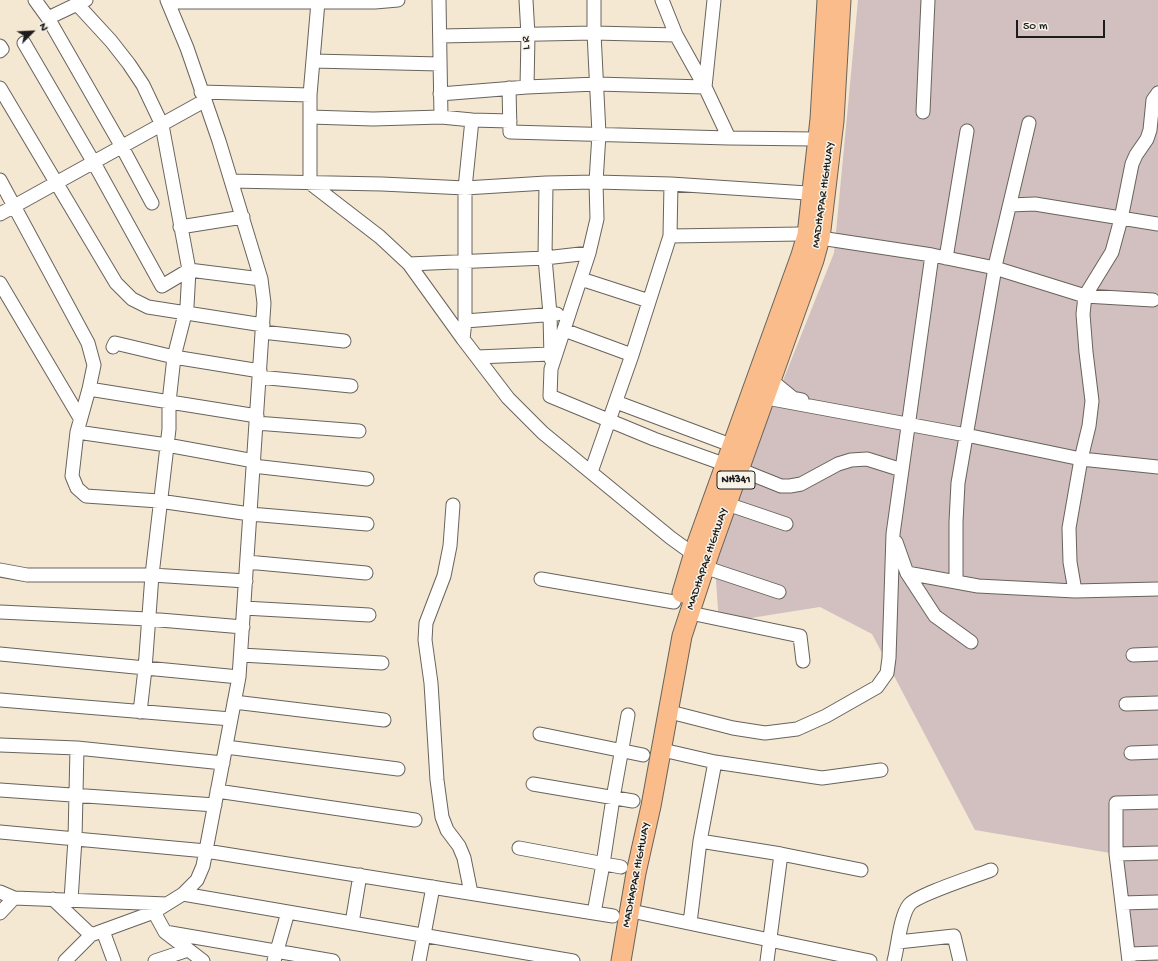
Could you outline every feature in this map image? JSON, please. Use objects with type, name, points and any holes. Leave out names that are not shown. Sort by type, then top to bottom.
[{"type":"highway","name":"MADHAPAR HIGHWAY","points":[[610,961],[638,801],[671,632],[696,546],[801,255],[806,235],[820,119],[827,0]]},
{"type":"highway","name":"MADHAPAR HIGHWAY","points":[[621,961],[636,873],[651,806],[682,636],[710,552],[812,268],[820,238],[834,121],[841,0]]},
{"type":"street","points":[[34,0],[48,18],[122,147],[152,203]]},
{"type":"street","points":[[65,961],[97,933],[154,912],[183,894],[197,880],[203,866],[239,677],[264,303],[261,279],[219,140],[187,48],[168,1],[375,2],[398,0]]},
{"type":"street","points":[[439,0],[441,117]]},
{"type":"street","name":"L R","points":[[526,0],[528,87]]},
{"type":"street","points":[[551,368],[581,279],[597,219],[596,182],[599,134],[594,33],[594,0]]},
{"type":"street","points":[[706,87],[714,0]]},
{"type":"street","points":[[923,112],[928,0]]},
{"type":"street","points":[[48,18],[81,2],[129,64],[143,85],[162,125],[189,270],[185,312],[174,357],[169,402],[167,445],[159,502],[140,712]]},
{"type":"street","points":[[310,183],[310,95],[318,2]]},
{"type":"street","points":[[664,3],[676,35],[706,87],[729,138]]},
{"type":"street","points":[[440,36],[594,33],[676,35]]},
{"type":"street","points":[[24,43],[94,163],[162,286],[189,270],[261,279]]},
{"type":"street","points":[[0,46],[2,49],[0,51]]},
{"type":"street","points":[[313,61],[440,64]]},
{"type":"street","points":[[440,94],[509,88],[596,84],[706,87]]},
{"type":"street","points":[[0,88],[116,283],[132,299],[148,307],[185,312],[263,328],[344,341]]},
{"type":"street","points":[[509,88],[510,132],[813,139]]},
{"type":"street","points":[[1075,591],[1070,562],[1069,528],[1081,459],[1089,426],[1092,401],[1083,322],[1085,296],[1112,252],[1121,219],[1132,164],[1136,155],[1147,139],[1150,130],[1153,100],[1158,93]]},
{"type":"street","points":[[0,214],[162,125],[203,96],[310,95]]},
{"type":"street","points":[[310,117],[373,119],[441,117],[472,120],[510,121]]},
{"type":"street","points":[[463,340],[465,321],[465,188],[472,120]]},
{"type":"street","points":[[956,582],[956,514],[958,482],[995,268],[1029,123]]},
{"type":"street","points":[[946,258],[967,131]]},
{"type":"street","points":[[0,180],[88,343],[94,366],[77,432],[72,476],[77,488],[86,496],[159,502],[250,514],[367,524]]},
{"type":"street","points":[[231,181],[382,184],[465,188],[546,183],[596,182],[671,184],[807,193]]},
{"type":"street","points":[[310,183],[380,237],[409,264],[463,340],[513,403],[543,433],[671,538],[689,551]]},
{"type":"street","points":[[546,183],[545,258],[550,314],[550,396],[654,439],[721,463]]},
{"type":"street","points":[[591,472],[610,421],[670,236],[671,184]]},
{"type":"street","points":[[1010,205],[1035,204],[1158,224]]},
{"type":"street","points":[[180,228],[242,217]]},
{"type":"street","points":[[670,236],[801,234]]},
{"type":"street","points":[[827,239],[932,255],[995,268],[1085,296],[1154,300]]},
{"type":"street","points":[[409,264],[545,258],[589,253]]},
{"type":"street","points":[[674,713],[733,728],[765,733],[796,729],[826,716],[877,687],[887,673],[889,658],[893,534],[932,255]]},
{"type":"street","points":[[581,279],[649,301]]},
{"type":"street","points":[[0,283],[80,418]]},
{"type":"street","points":[[465,321],[550,314],[569,315]]},
{"type":"street","points":[[564,330],[632,355]]},
{"type":"street","points":[[113,348],[115,343],[174,357],[260,374],[351,386]]},
{"type":"street","points":[[477,357],[550,354]]},
{"type":"street","points":[[777,384],[793,398],[909,424]]},
{"type":"street","points":[[89,389],[169,402],[256,419],[359,431]]},
{"type":"street","points":[[772,399],[966,435],[1081,459],[1158,467]]},
{"type":"street","points":[[616,402],[728,444]]},
{"type":"street","points":[[77,432],[167,445],[253,464],[367,478]]},
{"type":"street","points":[[746,472],[781,486],[790,486],[801,484],[838,464],[851,460],[867,459],[902,470]]},
{"type":"street","points":[[453,505],[450,546],[444,576],[426,623],[425,640],[430,683],[437,780],[442,817],[446,830],[459,846],[464,858],[471,893]]},
{"type":"street","points":[[733,506],[786,524]]},
{"type":"street","points":[[893,534],[907,573],[935,616],[971,642]]},
{"type":"street","points":[[247,562],[366,573]]},
{"type":"street","points":[[710,569],[779,592]]},
{"type":"street","points":[[0,572],[27,575],[152,575],[246,582]]},
{"type":"street","points":[[907,573],[978,586],[1075,591],[1158,589]]},
{"type":"street","points":[[541,579],[674,602]]},
{"type":"street","points":[[244,608],[369,615]]},
{"type":"street","points":[[0,612],[148,619],[242,627]]},
{"type":"street","points":[[695,614],[800,636],[802,661]]},
{"type":"street","points":[[0,654],[239,677]]},
{"type":"street","points":[[241,654],[382,663]]},
{"type":"street","points":[[1133,655],[1158,654]]},
{"type":"street","points":[[0,700],[231,719]]},
{"type":"street","points":[[234,702],[384,720]]},
{"type":"street","points":[[1126,704],[1158,703]]},
{"type":"street","points":[[594,913],[604,864],[613,798],[628,715]]},
{"type":"street","points":[[540,734],[643,755]]},
{"type":"street","points":[[0,745],[77,748],[223,763]]},
{"type":"street","points":[[226,747],[398,769]]},
{"type":"street","points":[[71,900],[75,839],[77,748]]},
{"type":"street","points":[[667,751],[715,762],[822,778],[881,770]]},
{"type":"street","points":[[1130,753],[1158,752]]},
{"type":"street","points":[[690,923],[700,841],[715,762]]},
{"type":"street","points":[[533,784],[634,801]]},
{"type":"street","points":[[0,790],[215,805]]},
{"type":"street","points":[[217,791],[416,820]]},
{"type":"street","points":[[1158,802],[1116,803],[1116,854],[1129,958],[1158,953]]},
{"type":"street","points":[[0,832],[206,851],[613,916]]},
{"type":"street","points":[[700,841],[782,854],[861,870]]},
{"type":"street","points":[[519,848],[621,867]]},
{"type":"street","points":[[1116,854],[1158,853]]},
{"type":"street","points":[[767,961],[782,854]]},
{"type":"street","points":[[894,961],[904,915],[910,904],[920,897],[991,870]]},
{"type":"street","points":[[352,923],[360,876]]},
{"type":"street","points":[[420,961],[433,887]]},
{"type":"street","points":[[0,892],[14,898],[168,904]]},
{"type":"street","points":[[183,894],[573,961]]},
{"type":"street","points":[[0,913],[14,898]]},
{"type":"street","points":[[53,899],[97,933],[114,961]]},
{"type":"street","points":[[1122,903],[1158,902]]},
{"type":"street","points":[[154,912],[165,932],[203,961]]},
{"type":"street","points":[[275,956],[288,912]]},
{"type":"street","points":[[636,912],[870,961]]},
{"type":"street","points":[[165,932],[275,956],[333,961]]},
{"type":"street","points":[[898,942],[954,936],[960,961]]},
{"type":"street","points":[[155,961],[188,950]]},
{"type":"shaded area","points":[[858,0],[1158,0],[1158,961],[1122,961],[1110,853],[975,830],[872,634],[820,607],[719,623],[714,553],[834,253]]}]
